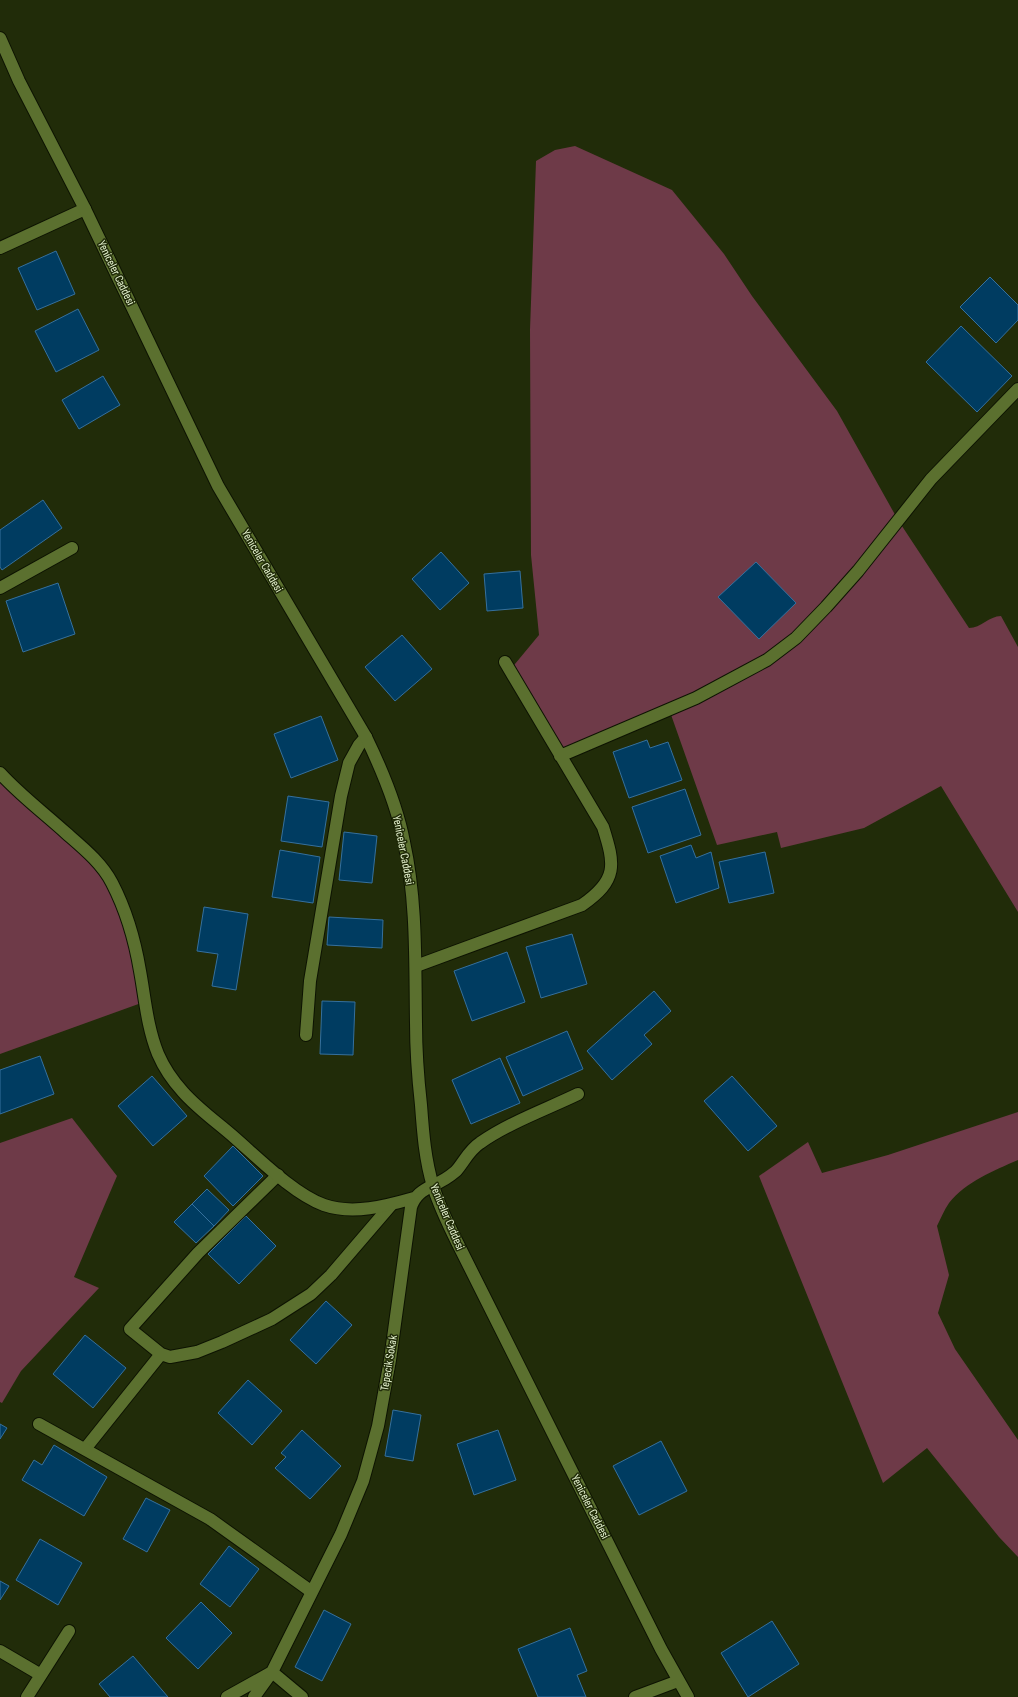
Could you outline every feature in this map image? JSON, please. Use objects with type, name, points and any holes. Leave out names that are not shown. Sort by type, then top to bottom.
[{"type":"street","name":"Yeniceler Caddesi","points":[[0,38],[19,81],[85,210],[218,486],[366,737],[381,766],[395,808],[404,842],[410,883],[416,966],[416,1025],[419,1090],[424,1143],[433,1185],[456,1242],[678,1681],[688,1697]]},
{"type":"street","points":[[0,248],[85,210]]},
{"type":"street","points":[[560,756],[696,698],[767,660],[796,638],[858,571],[931,479],[1018,389]]},
{"type":"street","points":[[0,588],[72,548]]},
{"type":"street","points":[[416,966],[582,905],[597,895],[608,881],[612,867],[611,853],[603,827],[505,662]]},
{"type":"street","points":[[306,1035],[310,981],[341,796],[349,763],[359,745],[366,737]]},
{"type":"street","points":[[0,773],[12,786],[81,846],[101,867],[112,882],[133,939],[151,1034],[158,1054],[168,1073],[194,1103],[300,1192],[324,1204],[344,1209],[391,1205],[414,1198],[423,1190],[443,1181],[456,1171],[468,1154],[479,1143],[503,1129],[578,1094]]},
{"type":"street","points":[[278,1175],[198,1253],[130,1330],[161,1354],[170,1357],[197,1352],[222,1342],[294,1306],[311,1294],[331,1275],[391,1205]]},
{"type":"street","name":"Tepecik Sokak","points":[[254,1697],[272,1672],[342,1534],[364,1481],[378,1426],[401,1288],[411,1206],[414,1198]]},
{"type":"street","points":[[85,1449],[161,1354]]},
{"type":"street","points":[[39,1424],[210,1519],[312,1592]]},
{"type":"street","points":[[27,1697],[69,1631]]},
{"type":"street","points":[[0,1651],[41,1675]]},
{"type":"street","points":[[227,1697],[272,1672],[302,1697]]},
{"type":"street","points":[[635,1697],[678,1681]]},
{"type":"shaded area","points":[[575,146],[672,190],[724,254],[752,296],[837,411],[898,520],[969,628],[1001,616],[1018,647],[1018,912],[941,786],[864,828],[781,848],[777,832],[717,845],[669,709],[560,756],[510,670],[539,635],[531,555],[530,330],[536,161],[555,150]]},
{"type":"shaded area","points":[[0,773],[112,882],[144,1002],[0,1054]]},
{"type":"shaded area","points":[[1018,1112],[1018,1160],[981,1177],[956,1195],[944,1211],[937,1226],[949,1275],[938,1313],[955,1349],[1018,1440],[1018,1557],[999,1537],[927,1448],[883,1483],[759,1176],[808,1142],[822,1173],[888,1155]]},
{"type":"shaded area","points":[[72,1118],[117,1176],[74,1277],[99,1288],[21,1371],[2,1403],[0,1402],[0,1143]]},
{"type":"building","points":[[56,251],[75,294],[37,310],[18,268]]},
{"type":"building","points":[[990,277],[1018,305],[1018,320],[996,343],[960,307]]},
{"type":"building","points":[[78,309],[99,350],[56,372],[35,331]]},
{"type":"building","points":[[961,326],[1012,376],[977,412],[926,362]]},
{"type":"building","points":[[103,376],[120,405],[79,429],[62,400]]},
{"type":"building","points":[[43,500],[62,528],[2,570],[0,567],[0,530]]},
{"type":"building","points":[[441,552],[469,583],[440,610],[412,579]]},
{"type":"building","points":[[756,562],[796,603],[759,639],[718,597]]},
{"type":"building","points":[[520,571],[523,608],[487,611],[484,574]]},
{"type":"building","points":[[58,583],[75,634],[23,652],[6,601]]},
{"type":"building","points":[[402,635],[432,669],[395,701],[365,667]]},
{"type":"building","points":[[321,716],[338,760],[291,778],[274,734]]},
{"type":"building","points":[[647,740],[650,748],[668,742],[682,780],[629,798],[613,752]]},
{"type":"building","points":[[685,789],[701,835],[648,853],[632,807]]},
{"type":"building","points":[[288,796],[329,802],[322,847],[281,841]]},
{"type":"building","points":[[344,832],[377,836],[372,883],[339,880]]},
{"type":"building","points":[[691,845],[696,858],[711,852],[719,888],[676,903],[660,856]]},
{"type":"building","points":[[280,850],[320,857],[313,903],[272,897]]},
{"type":"building","points":[[765,852],[774,893],[729,903],[719,862]]},
{"type":"building","points":[[204,907],[248,914],[236,990],[212,986],[218,954],[197,951]]},
{"type":"building","points":[[329,917],[383,920],[382,948],[327,945]]},
{"type":"building","points":[[572,934],[587,984],[541,998],[526,947]]},
{"type":"building","points":[[507,952],[525,1002],[472,1021],[454,971]]},
{"type":"building","points":[[654,991],[671,1011],[644,1035],[652,1044],[612,1080],[587,1051]]},
{"type":"building","points":[[322,1001],[355,1002],[353,1055],[320,1054]]},
{"type":"building","points":[[567,1031],[583,1069],[523,1096],[506,1057]]},
{"type":"building","points":[[40,1056],[54,1094],[0,1114],[0,1070]]},
{"type":"building","points":[[500,1058],[520,1103],[471,1124],[452,1080]]},
{"type":"building","points":[[152,1076],[187,1116],[153,1146],[118,1106]]},
{"type":"building","points":[[732,1076],[777,1126],[748,1151],[704,1101]]},
{"type":"building","points":[[233,1146],[263,1176],[233,1206],[204,1176]]},
{"type":"building","points":[[207,1189],[229,1210],[214,1226],[192,1204]]},
{"type":"building","points":[[192,1204],[214,1226],[196,1243],[174,1222]]},
{"type":"building","points":[[246,1216],[276,1246],[239,1284],[208,1254]]},
{"type":"building","points":[[326,1301],[352,1325],[316,1364],[290,1340]]},
{"type":"building","points":[[85,1335],[126,1368],[93,1408],[53,1374]]},
{"type":"building","points":[[248,1380],[282,1411],[252,1445],[218,1413]]},
{"type":"building","points":[[393,1410],[421,1415],[413,1461],[385,1456]]},
{"type":"building","points":[[0,1424],[7,1428],[0,1439]]},
{"type":"building","points":[[302,1430],[341,1466],[310,1499],[275,1468],[286,1457],[281,1453]]},
{"type":"building","points":[[498,1430],[516,1480],[474,1495],[457,1444]]},
{"type":"building","points":[[661,1441],[687,1491],[639,1515],[613,1466]]},
{"type":"building","points":[[54,1445],[107,1477],[84,1516],[22,1480],[34,1460],[42,1465]]},
{"type":"building","points":[[146,1498],[170,1510],[147,1552],[123,1539]]},
{"type":"building","points":[[40,1539],[82,1563],[58,1605],[16,1580]]},
{"type":"building","points":[[229,1546],[259,1569],[230,1607],[200,1584]]},
{"type":"building","points":[[0,1581],[9,1586],[0,1600]]},
{"type":"building","points":[[201,1602],[232,1633],[198,1669],[166,1638]]},
{"type":"building","points":[[324,1610],[351,1624],[322,1681],[295,1667]]},
{"type":"building","points":[[772,1621],[799,1664],[748,1697],[721,1653]]},
{"type":"building","points":[[570,1628],[587,1671],[577,1675],[586,1697],[538,1697],[518,1649]]},
{"type":"building","points":[[133,1656],[168,1697],[110,1697],[99,1684]]}]
